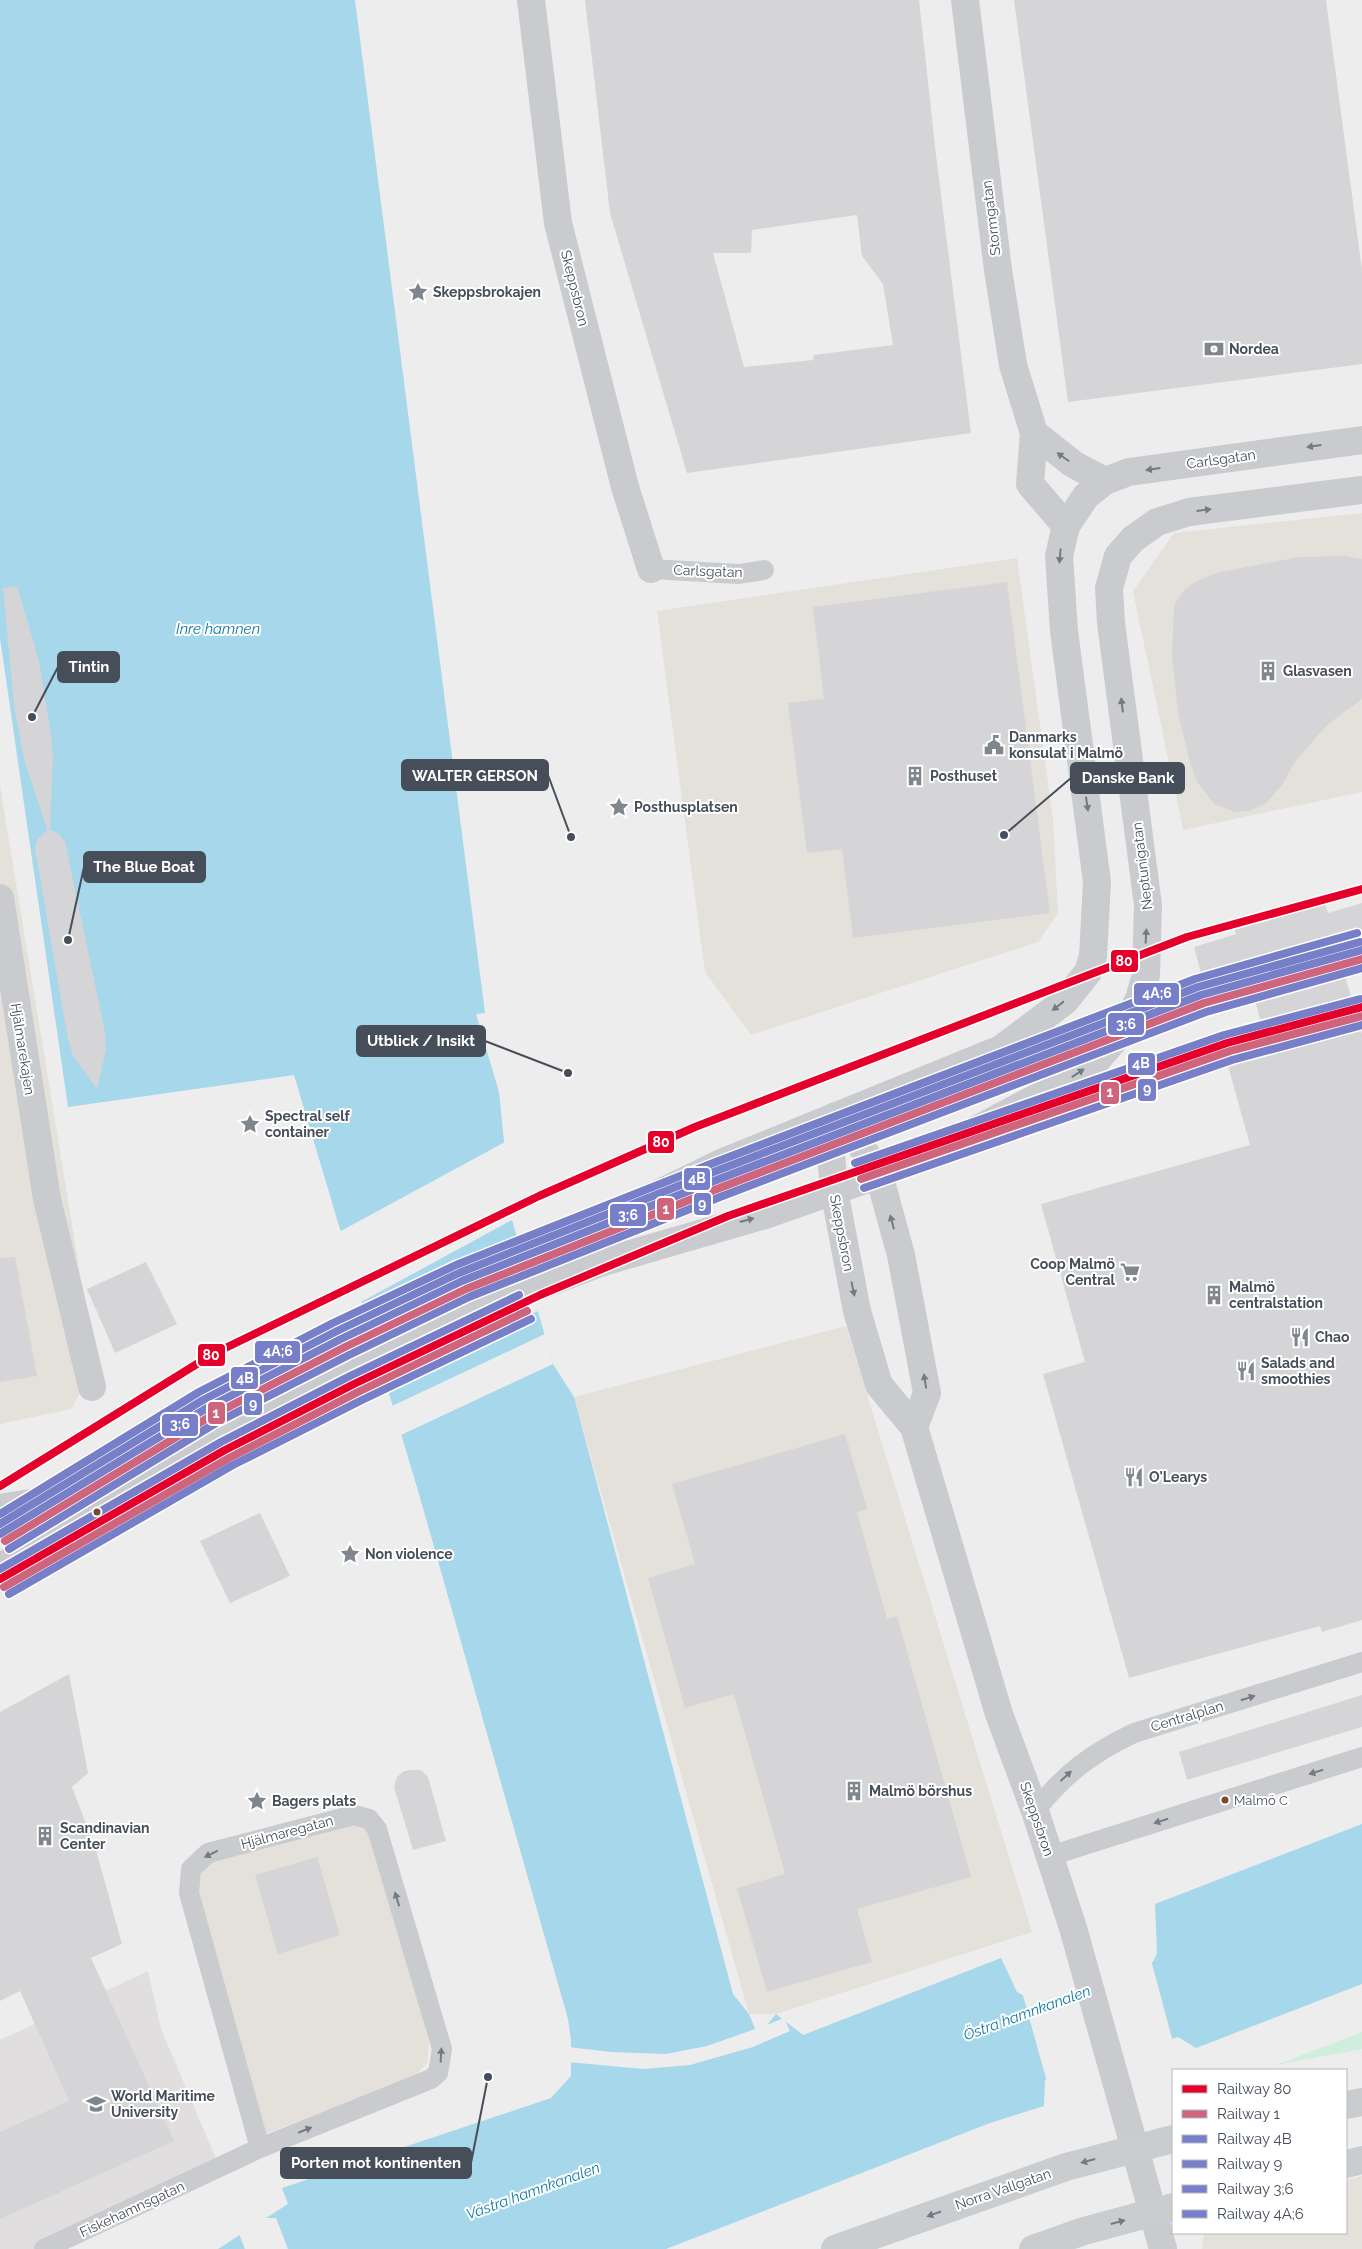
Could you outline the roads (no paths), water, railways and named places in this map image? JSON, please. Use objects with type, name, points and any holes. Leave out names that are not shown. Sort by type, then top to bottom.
[{"type":"main road","points":[[1347,2105],[1362,2102]]},
{"type":"main road","name":"Norra Vallgatan","points":[[835,2249],[1066,2167],[1172,2139]]},
{"type":"main road","points":[[1347,2164],[1362,2160]]},
{"type":"main road","points":[[1033,2249],[1084,2231],[1163,2210]]},
{"type":"street","name":"Skeppsbron","points":[[531,0],[558,223],[625,487],[651,569]]},
{"type":"street","name":"Stormgatan","points":[[965,0],[998,270],[1013,365],[1034,433],[1030,484],[1066,526]]},
{"type":"street","points":[[0,1529],[367,1335],[746,1151],[1001,1049],[1065,1001],[1088,972],[1093,956],[1097,882],[1064,630],[1059,556],[1066,526],[1095,489],[1073,464],[1034,433]]},
{"type":"street","name":"Carlsgatan","points":[[1095,489],[1129,472],[1362,440]]},
{"type":"street","name":"Neptunigatan","points":[[0,1567],[139,1489],[377,1361],[534,1288],[603,1262],[765,1215],[879,1175],[988,1123],[1054,1088],[1096,1061],[1123,1030],[1140,999],[1146,975],[1148,905],[1111,623],[1109,588],[1118,556],[1133,539],[1157,522],[1189,512],[1362,490]]},
{"type":"street","name":"Hjälmarekajen","points":[[0,898],[47,1199],[92,1387]]},
{"type":"street","name":"Skeppsbron","points":[[835,1116],[831,1154],[834,1190],[857,1312],[879,1385],[914,1427],[973,1632],[999,1714],[1035,1810],[1073,1928],[1135,2149],[1163,2210],[1163,2249]]},
{"type":"street","points":[[835,1116],[857,1139],[879,1175],[901,1254],[927,1393],[914,1427]]},
{"type":"lane","name":"Carlsgatan","points":[[651,569],[739,574],[764,570]]},
{"type":"lane","points":[[0,1504],[73,1492]]},
{"type":"lane","name":"Centralplan","points":[[1035,1810],[1069,1773],[1103,1748],[1134,1733],[1362,1662]]},
{"type":"lane","points":[[1050,1856],[1362,1757]]},
{"type":"lane","name":"Hjälmaregatan","points":[[354,1815],[369,1819],[376,1829],[442,2049],[438,2073],[431,2079],[260,2148],[189,1893],[191,1869],[208,1853],[354,1815]]},
{"type":"lane","name":"Fiskehamnsgatan","points":[[44,2249],[260,2148]]},
{"type":"water","name":"Inre hamnen","points":[[0,0],[355,0],[485,1013],[476,1014],[499,1092],[512,1220],[553,1364],[574,1397],[733,1994],[749,2014],[758,2036],[776,2014],[803,2035],[1001,1958],[1017,1992],[1023,1995],[1153,1962],[1157,1953],[1155,1904],[1362,1824],[1362,1984],[1196,2048],[1178,2037],[1045,2080],[1044,2106],[990,2123],[666,2249],[218,2249],[288,2204],[282,2188],[551,2098],[571,2076],[571,2040],[568,2019],[419,1494],[294,1075],[68,1107],[0,638]]},
{"type":"rail line","name":"80","points":[[0,1486],[213,1354],[539,1196],[695,1127],[1187,937],[1362,889]]},
{"type":"rail line","name":"4A;6","points":[[0,1514],[199,1392],[333,1323],[456,1265],[708,1165],[1195,979],[1357,933]]},
{"type":"rail line","name":"4B","points":[[0,1524],[203,1400],[337,1331],[459,1273],[711,1173],[1198,987],[1360,942]]},
{"type":"rail line","name":"3;6","points":[[0,1534],[207,1408],[341,1339],[462,1281],[714,1181],[1201,995],[1362,950]]},
{"type":"rail line","name":"1","points":[[5,1541],[211,1416],[345,1347],[466,1289],[717,1189],[1204,1003],[1362,959]]},
{"type":"rail line","name":"9","points":[[9,1549],[216,1423],[349,1355],[469,1297],[720,1197],[1206,1012],[1362,968]]},
{"type":"rail line","name":"4B","points":[[855,1163],[1224,1035],[1360,999]]},
{"type":"rail line","name":"80","points":[[0,1579],[225,1450],[354,1384],[540,1295],[728,1216],[1227,1043],[1362,1007]]},
{"type":"rail line","name":"1","points":[[861,1179],[1230,1051],[1362,1016]]},
{"type":"rail line","name":"9","points":[[864,1188],[1232,1060],[1362,1025]]},
{"type":"rail line","name":"4B","points":[[0,1569],[221,1442],[350,1376],[519,1295]]},
{"type":"rail line","name":"1","points":[[4,1587],[229,1458],[358,1392],[527,1311]]},
{"type":"rail line","name":"9","points":[[9,1594],[233,1465],[362,1400],[531,1319]]},
{"type":"place","name":"Skeppsbrokajen","points":[[418,292]]},
{"type":"place","name":"Nordea","points":[[1214,349]]},
{"type":"place","name":"Glasvasen","points":[[1268,671]]},
{"type":"place","name":"Tintin","points":[[32,717]]},
{"type":"place","name":"Danmarks konsulat i Malmö","points":[[994,745]]},
{"type":"place","name":"Posthuset","points":[[915,776]]},
{"type":"place","name":"Posthusplatsen","points":[[619,807]]},
{"type":"place","name":"Danske Bank","points":[[1004,835]]},
{"type":"place","name":"WALTER GERSON","points":[[571,837]]},
{"type":"place","name":"The Blue Boat","points":[[68,940]]},
{"type":"place","name":"Utblick / Insikt","points":[[568,1073]]},
{"type":"place","name":"Spectral self container","points":[[250,1124]]},
{"type":"place","name":"Coop Malmö Central","points":[[1130,1272]]},
{"type":"place","name":"Malmö centralstation","points":[[1214,1295]]},
{"type":"place","name":"Chao","points":[[1300,1337]]},
{"type":"place","name":"Salads and smoothies","points":[[1246,1371]]},
{"type":"place","name":"O'Learys","points":[[1134,1477]]},
{"type":"place","name":"Non violence","points":[[350,1554]]},
{"type":"place","name":"Malmö börshus","points":[[854,1791]]},
{"type":"place","name":"Malmö C","points":[[1225,1800]]},
{"type":"place","name":"Bagers plats","points":[[257,1801]]},
{"type":"place","name":"Scandinavian Center","points":[[45,1836]]},
{"type":"place","name":"Porten mot kontinenten","points":[[488,2077]]},
{"type":"place","name":"World Maritime University","points":[[96,2104]]},
{"type":"water label","name":"Östra hamnkanalen","points":[[1027,2013]]},
{"type":"water label","name":"Västra hamnkanalen","points":[[533,2191]]}]
